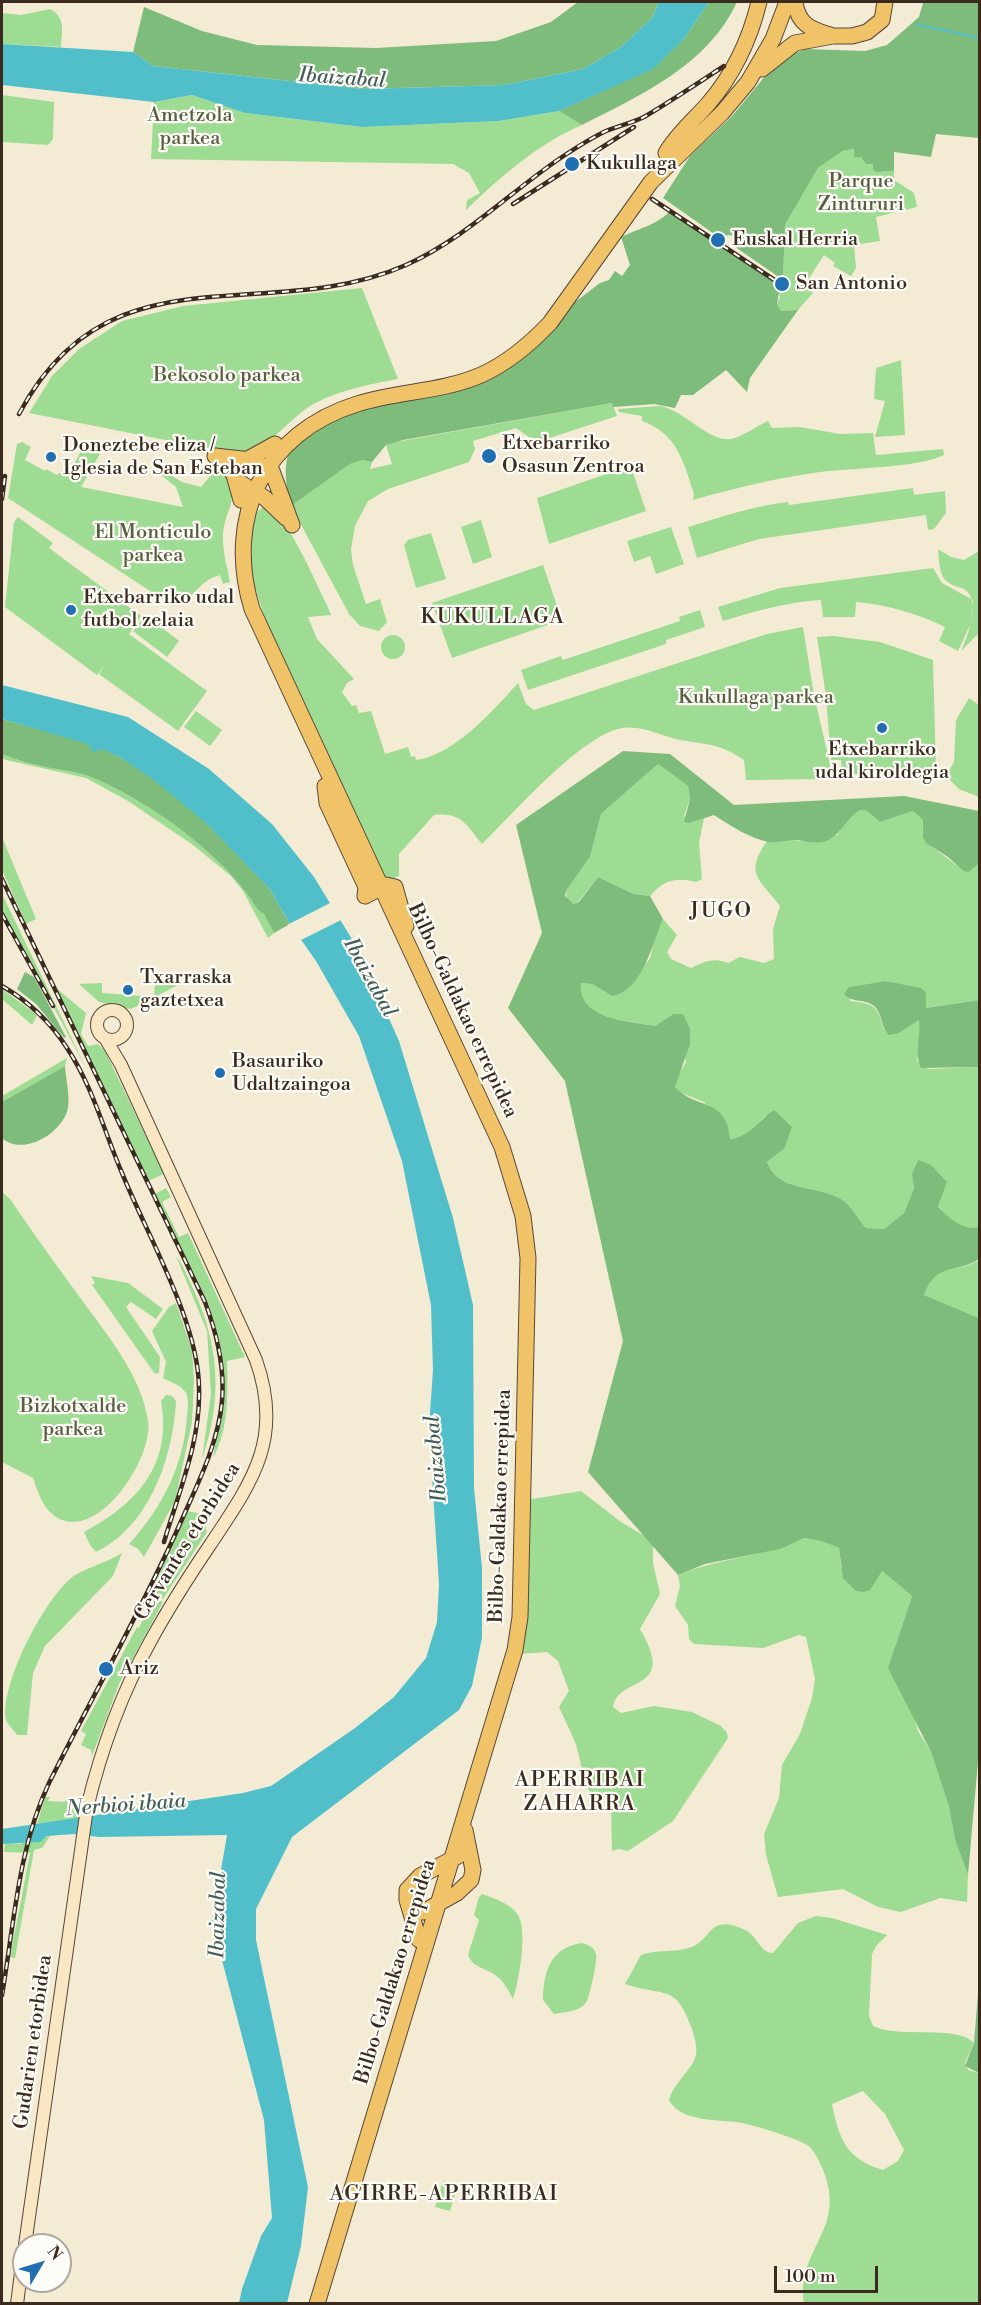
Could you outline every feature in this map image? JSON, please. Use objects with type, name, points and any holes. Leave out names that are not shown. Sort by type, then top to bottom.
[{"type":"highway","points":[[666,153],[674,139],[707,105],[727,80],[747,42],[759,2]]},
{"type":"highway","name":"Bilbo-Galdakao errepidea","points":[[317,2304],[448,1861],[498,1681],[510,1624],[519,1259],[512,1207],[494,1150],[250,628],[239,596],[233,547],[264,466],[309,415],[337,401],[368,392],[459,373],[500,355],[523,337],[544,315],[634,189],[666,153],[715,107],[740,77],[765,35],[777,2]]},
{"type":"highway","name":"Bilbo-Galdakao errepidea","points":[[280,446],[324,417],[360,403],[462,382],[505,362],[529,344],[550,323],[651,182],[722,113],[747,82],[773,39],[787,2]]},
{"type":"highway","points":[[795,2],[800,18],[807,27],[833,36]]},
{"type":"highway","points":[[747,82],[787,48],[804,41],[833,36],[852,36],[867,32],[882,20],[885,2]]},
{"type":"highway","points":[[234,475],[237,465],[244,459],[280,446],[279,485]]},
{"type":"highway","points":[[215,456],[244,459],[264,466],[275,475],[292,525],[252,494],[215,456]]},
{"type":"highway","points":[[252,494],[279,485]]},
{"type":"highway","name":"Bilbo-Galdakao errepidea","points":[[252,494],[254,505],[246,515],[242,558],[252,609],[373,892]]},
{"type":"highway","name":"Bilbo-Galdakao errepidea","points":[[373,892],[389,885],[397,890],[424,980],[502,1147],[523,1216],[528,1258],[519,1625],[507,1683],[464,1822],[448,1861]]},
{"type":"highway","points":[[407,1900],[414,1911],[423,1912],[468,1885],[473,1873],[464,1822]]},
{"type":"highway","points":[[419,1940],[406,1894],[412,1884],[448,1861],[462,1856],[471,1864]]},
{"type":"highway","name":"Bilbo-Galdakao errepidea","points":[[308,2304],[419,1940],[434,1906]]},
{"type":"street","points":[[111,1009],[120,1011],[127,1022],[126,1031],[119,1038],[105,1038],[99,1033],[97,1022],[102,1013],[111,1009]]},
{"type":"street","name":"Cervantes etorbidea","points":[[82,1845],[87,1808],[109,1733],[137,1666],[167,1611],[249,1485],[258,1465],[266,1423],[264,1391],[256,1360],[121,1065],[105,1038]]},
{"type":"street","name":"Cervantes etorbidea","points":[[119,1038],[121,1065]]},
{"type":"street","name":"Gudarien etorbidea","points":[[26,2233],[82,1845]]},
{"type":"green space","points":[[578,2],[659,2],[652,18],[621,47],[583,69],[504,85],[363,89],[153,66],[133,52],[144,7],[202,31],[257,45],[376,48],[496,41],[551,22]]},
{"type":"green space","points":[[709,2],[737,2],[709,44],[671,76],[582,125],[559,111],[653,68],[684,39]]},
{"type":"green space","points":[[979,2],[979,138],[936,134],[931,157],[894,152],[894,171],[877,172],[873,170],[873,164],[866,164],[861,157],[854,157],[854,149],[843,151],[818,168],[785,225],[783,280],[731,244],[734,239],[731,235],[717,236],[663,198],[690,156],[732,116],[766,75],[789,56],[805,49],[865,51],[887,45],[919,17],[923,3]]},
{"type":"green space","points":[[50,9],[59,16],[61,21],[61,47],[2,44],[2,13],[21,15]]},
{"type":"green space","points":[[2,95],[54,102],[53,139],[48,145],[2,142]]},
{"type":"green space","name":"Ametzola parkea","points":[[192,95],[245,113],[362,127],[499,121],[559,111],[582,125],[535,151],[466,210],[467,200],[480,193],[469,173],[453,164],[151,159],[154,102]]},
{"type":"green space","name":"Parque Zintururi","points":[[854,149],[873,164],[877,172],[894,171],[894,180],[914,193],[917,207],[876,217],[880,241],[854,245],[856,268],[851,276],[833,266],[835,263],[824,255],[804,286],[813,293],[798,310],[781,311],[777,304],[780,297],[777,290],[783,280],[785,225],[818,168],[843,151]]},
{"type":"green space","points":[[669,212],[780,286],[777,304],[781,311],[798,310],[750,378],[747,392],[726,370],[693,395],[681,395],[675,408],[654,404],[613,407],[612,403],[403,440],[386,445],[372,462],[362,460],[350,464],[291,506],[286,482],[286,465],[287,457],[294,444],[348,412],[463,387],[600,283],[609,280],[615,271],[622,276],[630,265],[621,237],[653,224]]},
{"type":"green space","name":"Bekosolo parkea","points":[[362,288],[398,379],[356,388],[317,402],[264,444],[254,449],[244,452],[216,450],[29,413],[52,376],[79,349],[122,321],[183,306]]},
{"type":"green space","points":[[901,360],[905,435],[875,437],[885,401],[874,399],[876,368]]},
{"type":"green space","points":[[612,403],[617,416],[531,444],[529,437],[516,428],[473,441],[475,449],[469,462],[388,489],[368,501],[355,526],[351,549],[353,565],[366,604],[380,599],[387,622],[379,631],[360,626],[349,614],[291,506],[350,464],[362,460],[372,462],[370,469],[392,464],[386,445],[390,443]]},
{"type":"green space","points":[[660,406],[680,414],[708,433],[726,439],[735,438],[768,421],[772,428],[800,427],[840,434],[873,433],[876,455],[943,449],[944,455],[918,463],[788,477],[693,500],[694,494],[682,459],[671,441],[654,426],[642,421],[642,416],[619,412],[618,409]]},
{"type":"green space","name":"El Monticulo parkea","points":[[87,441],[105,445],[81,487],[183,507],[176,487],[161,475],[162,470],[182,482],[201,487],[211,475],[210,461],[228,474],[232,500],[224,524],[223,540],[230,582],[223,584],[220,575],[212,578],[185,601],[173,606],[8,498],[17,444],[22,442],[31,447],[25,460],[45,471],[46,469],[66,477],[73,474],[75,462]]},
{"type":"green space","points":[[621,469],[633,473],[646,511],[549,544],[537,498]]},
{"type":"green space","points":[[913,488],[914,495],[945,491],[946,513],[934,529],[928,530],[926,515],[759,539],[697,558],[688,527],[762,506],[788,502],[789,505]]},
{"type":"green space","name":"Kukullaga parkea","points":[[265,505],[282,520],[315,580],[331,615],[308,617],[317,639],[354,679],[347,683],[342,692],[352,706],[356,705],[359,713],[371,711],[385,754],[408,747],[411,757],[415,756],[416,760],[444,750],[472,731],[518,683],[526,704],[534,710],[767,634],[803,627],[814,695],[832,773],[830,779],[746,780],[744,760],[727,750],[680,740],[645,729],[622,728],[605,734],[568,760],[548,777],[482,844],[462,821],[451,816],[434,815],[399,854],[399,876],[383,882],[270,633],[249,570],[253,516]]},
{"type":"green space","points":[[18,517],[53,543],[49,548],[141,616],[129,634],[207,691],[178,731],[99,674],[107,662],[97,675],[5,607],[14,522]]},
{"type":"green space","points":[[481,520],[492,557],[473,564],[461,527]]},
{"type":"green space","points":[[671,527],[684,564],[656,574],[650,556],[634,562],[627,541]]},
{"type":"green space","points":[[431,533],[446,579],[416,588],[404,545],[408,540]]},
{"type":"green space","points":[[938,549],[951,557],[964,560],[979,551],[979,633],[961,651],[970,627],[972,601],[964,589],[950,584],[943,577]]},
{"type":"green space","points":[[543,565],[562,620],[452,658],[432,603]]},
{"type":"green space","points":[[933,568],[942,583],[973,600],[971,623],[958,651],[939,641],[945,627],[913,614],[879,605],[856,602],[855,617],[823,617],[821,600],[808,601],[723,621],[718,607],[780,588]]},
{"type":"green space","points":[[700,610],[705,627],[666,640],[666,644],[528,690],[521,670],[561,656],[563,660],[680,621],[679,617]]},
{"type":"green space","points":[[146,615],[179,641],[167,657],[133,631]]},
{"type":"green space","points":[[393,635],[401,639],[405,647],[401,655],[393,659],[385,655],[381,647],[385,639]]},
{"type":"green space","name":"Etxebarriko udal kiroldegia","points":[[833,636],[880,642],[933,660],[936,769],[842,775],[841,760],[831,760],[826,696],[817,637]]},
{"type":"green space","points":[[969,698],[979,705],[979,797],[959,789],[946,776],[954,762],[956,720]]},
{"type":"green space","points":[[196,711],[222,730],[210,746],[184,727]]},
{"type":"green space","points":[[2,719],[78,740],[107,751],[140,768],[194,811],[259,877],[269,888],[290,924],[274,933],[264,914],[258,910],[227,870],[184,832],[137,800],[91,777],[28,763],[2,754]]},
{"type":"green space","points":[[623,751],[670,754],[734,805],[904,796],[979,811],[979,863],[969,872],[963,871],[948,857],[926,843],[923,838],[923,820],[913,811],[880,822],[867,811],[860,810],[834,836],[819,842],[798,840],[769,842],[754,838],[714,815],[690,823],[684,822],[690,799],[688,786],[658,764],[601,814],[590,857],[566,891],[565,896],[573,904],[579,902],[598,877],[634,894],[650,896],[663,919],[639,976],[623,992],[612,996],[592,984],[581,983],[582,995],[587,1004],[596,1011],[619,1020],[655,1026],[673,1014],[683,1014],[690,1029],[690,1044],[675,1087],[692,1099],[717,1110],[728,1126],[730,1139],[749,1132],[774,1110],[792,1127],[784,1149],[767,1162],[780,1179],[831,1194],[845,1202],[866,1228],[884,1229],[904,1213],[914,1188],[912,1174],[918,1160],[931,1165],[947,1182],[938,1206],[942,1211],[962,1225],[979,1227],[979,1259],[941,1273],[929,1284],[924,1295],[979,1318],[980,1739],[968,1875],[955,1840],[949,1807],[931,1752],[888,1668],[912,1596],[882,1571],[870,1590],[856,1591],[843,1578],[839,1548],[804,1538],[780,1549],[705,1564],[678,1575],[588,1472],[623,1341],[565,1081],[508,1008],[542,933],[516,825]]},
{"type":"green space","points":[[2,754],[28,763],[91,777],[114,787],[161,815],[227,870],[258,910],[264,913],[274,933],[268,938],[243,891],[231,876],[193,845],[128,801],[86,778],[2,759]]},
{"type":"green space","points":[[658,764],[688,786],[690,799],[684,816],[691,823],[704,818],[699,843],[702,879],[696,882],[670,881],[660,886],[650,896],[634,894],[598,877],[578,902],[573,904],[567,900],[566,891],[590,857],[601,814]]},
{"type":"green space","points":[[860,810],[867,811],[880,822],[913,811],[923,820],[924,840],[963,871],[979,863],[979,1000],[925,1008],[926,993],[885,981],[849,987],[850,1001],[874,1007],[884,1030],[899,1033],[920,1019],[921,1035],[917,1061],[929,1069],[979,1067],[979,1227],[956,1224],[947,1216],[933,1195],[918,1160],[913,1174],[914,1188],[904,1213],[884,1229],[866,1228],[841,1199],[821,1191],[800,1187],[781,1179],[773,1172],[767,1162],[784,1149],[765,1116],[746,1136],[730,1139],[704,1102],[679,1092],[675,1087],[675,1081],[686,1062],[673,1014],[655,1026],[605,1016],[588,1008],[582,1000],[581,983],[592,984],[612,996],[650,959],[654,939],[663,919],[677,935],[667,952],[671,959],[691,968],[713,960],[728,963],[740,957],[764,963],[774,959],[773,929],[780,906],[757,876],[756,861],[760,852],[767,841],[817,842],[837,835],[852,814]]},
{"type":"green space","points":[[2,837],[36,919],[26,924],[2,870]]},
{"type":"green space","points":[[2,894],[86,1068],[2,910]]},
{"type":"green space","points":[[25,972],[34,977],[66,1037],[64,1038],[36,1004],[17,989]]},
{"type":"green space","points":[[177,979],[180,984],[131,1009],[99,1002],[79,984],[102,983],[102,993],[154,997],[155,981],[168,983]]},
{"type":"green space","points":[[885,981],[921,988],[926,993],[926,1008],[979,1000],[979,1067],[921,1068],[918,1057],[919,1020],[899,1033],[889,1035],[874,1006],[851,999],[844,994],[849,987]]},
{"type":"green space","points":[[56,988],[86,1013],[81,1034],[88,1046],[98,1044],[105,1051],[164,1174],[148,1181]]},
{"type":"green space","points":[[2,989],[37,1015],[32,1025],[2,999]]},
{"type":"green space","points":[[67,1058],[65,1066],[2,1102],[2,1096]]},
{"type":"green space","points":[[65,1066],[68,1108],[59,1126],[41,1140],[31,1143],[20,1145],[2,1138],[2,1102]]},
{"type":"green space","points":[[166,1188],[171,1197],[162,1202],[179,1237],[188,1233],[245,1357],[227,1361],[225,1423],[213,1458],[224,1396],[220,1344],[209,1305],[155,1194]]},
{"type":"green space","name":"Bizkotxalde parkea","points":[[2,1192],[10,1199],[112,1342],[131,1372],[144,1404],[148,1421],[147,1437],[131,1476],[118,1495],[102,1510],[86,1520],[68,1522],[52,1514],[43,1502],[33,1478],[2,1462]]},
{"type":"green space","points":[[176,1256],[182,1264],[203,1314],[213,1355],[215,1396],[213,1417],[202,1459],[211,1394],[207,1331]]},
{"type":"green space","points":[[979,1260],[979,1318],[924,1295],[934,1277],[940,1273]]},
{"type":"green space","points":[[91,1276],[128,1283],[163,1309],[156,1319],[131,1302],[126,1307],[160,1357],[159,1373],[155,1374],[92,1285],[95,1283]]},
{"type":"green space","points":[[176,1303],[192,1350],[194,1380],[192,1422],[175,1501],[144,1557],[138,1549],[129,1544],[161,1501],[176,1469],[185,1434],[187,1396],[176,1384],[163,1378],[166,1362],[152,1331],[169,1307]]},
{"type":"green space","points":[[166,1395],[172,1396],[176,1401],[174,1422],[164,1467],[155,1488],[131,1525],[115,1540],[96,1552],[84,1532],[120,1508],[147,1480],[156,1463],[161,1444],[163,1424],[161,1401]]},
{"type":"green space","points":[[581,1491],[621,1522],[653,1541],[653,1563],[660,1594],[640,1629],[650,1650],[653,1664],[650,1674],[617,1697],[613,1707],[621,1713],[654,1706],[692,1712],[721,1726],[728,1738],[673,1821],[628,1851],[619,1849],[612,1851],[611,1805],[607,1799],[590,1792],[586,1786],[576,1744],[559,1707],[569,1691],[558,1661],[547,1652],[518,1654],[526,1500]]},
{"type":"green space","points":[[187,1511],[202,1514],[207,1532],[163,1599],[151,1592]]},
{"type":"green space","points":[[804,1538],[839,1548],[841,1567],[882,1571],[912,1596],[895,1647],[918,1731],[931,1752],[949,1807],[955,1840],[968,1875],[967,1902],[940,1898],[901,1912],[878,1907],[843,1889],[778,1897],[766,1855],[764,1834],[779,1798],[782,1765],[800,1734],[812,1698],[815,1679],[806,1637],[799,1635],[763,1648],[694,1644],[689,1639],[688,1625],[675,1606],[680,1586],[678,1575],[773,1549]]},
{"type":"green space","points":[[122,1553],[113,1576],[45,1646],[33,1673],[27,1735],[17,1735],[6,1720],[6,1705],[16,1666],[36,1625],[69,1580]]},
{"type":"green space","points":[[153,1597],[163,1602],[119,1684],[92,1756],[91,1750],[81,1745],[86,1734],[81,1731],[137,1627],[139,1628]]},
{"type":"green space","points":[[45,1797],[50,1797],[48,1801],[64,1802],[67,1799],[80,1803],[79,1818],[37,1824]]},
{"type":"green space","points":[[50,1836],[42,1848],[34,1850],[15,1958],[10,1957],[30,1853],[4,1852],[5,1843],[19,1844]]},
{"type":"green space","points":[[482,1894],[511,1907],[521,1922],[522,1956],[513,1999],[501,1980],[470,1960],[468,1955],[479,1920],[474,1915]]},
{"type":"green space","points":[[816,1916],[832,1918],[887,1935],[876,1946],[872,1954],[869,2016],[873,2026],[884,2030],[954,2034],[966,2037],[974,2043],[965,2063],[968,2070],[979,2073],[979,2303],[804,2303],[803,2283],[807,2266],[827,2220],[830,2203],[827,2183],[815,2153],[802,2142],[765,2129],[742,2123],[702,2119],[682,2113],[669,2100],[673,2090],[694,2061],[695,2041],[686,2014],[674,1998],[660,1992],[625,1984],[641,1955],[692,1947],[712,1929],[724,1924],[749,1932],[765,1950],[773,1953],[798,1923]],"holes":[[[863,2091],[885,2114],[904,2150],[898,2161],[883,2170],[852,2154],[841,2137],[832,2104]]]},
{"type":"green space","points":[[582,1943],[591,1947],[596,1954],[587,2001],[578,2009],[554,2014],[543,2000],[547,1971],[556,1955],[571,1945]]},
{"type":"green space","points":[[979,1981],[980,2073],[965,2066],[974,2043]]},
{"type":"green space","points":[[443,2181],[458,2185],[450,2211],[435,2207]]},
{"type":"water","points":[[659,2],[709,2],[684,39],[653,69],[559,111],[499,121],[362,127],[245,113],[192,95],[154,102],[2,85],[2,44],[133,52],[153,66],[363,89],[504,85],[583,69],[621,47],[652,18]]},
{"type":"water","name":"Ibaizabal","points":[[2,685],[128,717],[209,769],[272,824],[314,877],[358,949],[399,1041],[453,1218],[473,1305],[474,1488],[482,1568],[482,1638],[472,1686],[459,1710],[292,1837],[256,1909],[256,1940],[308,2187],[301,2246],[287,2303],[239,2303],[261,2236],[272,2218],[264,2120],[212,1922],[227,1835],[99,1837],[74,1834],[47,1836],[40,1842],[2,1844],[2,1829],[243,1793],[271,1786],[355,1728],[394,1697],[426,1658],[437,1622],[439,1584],[431,1461],[430,1413],[433,1370],[431,1305],[402,1161],[359,1036],[316,961],[290,924],[269,888],[207,824],[155,781],[120,757],[102,749],[93,752],[88,744],[2,719]]},
{"type":"pier","points":[[332,902],[343,919],[299,941],[287,925]]},
{"type":"waterway","points":[[916,24],[980,39]]},
{"type":"railway","points":[[19,414],[56,361],[98,327],[145,308],[194,299],[299,290],[353,282],[406,265],[466,229],[576,148],[606,131],[644,117],[724,66]]},
{"type":"railway","points":[[513,204],[634,127]]},
{"type":"railway","points":[[652,199],[782,285]]},
{"type":"railway","points":[[2,499],[5,476]]},
{"type":"railway","points":[[2,879],[205,1302],[219,1350],[223,1388],[216,1433],[193,1495],[148,1591],[49,1783],[39,1808],[30,1834],[18,1887],[2,1995]]},
{"type":"railway","points":[[2,914],[53,1006]]},
{"type":"railway","points":[[2,986],[21,998],[46,1021],[76,1063],[91,1094],[132,1197],[169,1278],[190,1334],[196,1361],[199,1407],[188,1466],[164,1542]]},
{"type":"place","name":"Kukullaga","points":[[572,164]]},
{"type":"place","name":"Euskal Herria","points":[[718,240]]},
{"type":"place","name":"San Antonio","points":[[782,284]]},
{"type":"place","name":"Etxebarriko Osasun Zentroa","points":[[489,456]]},
{"type":"place","name":"Doneztebe eliza / Iglesia de San Esteban","points":[[51,457]]},
{"type":"place","name":"Etxebarriko udal futbol zelaia","points":[[71,610]]},
{"type":"place","name":"Etxebarriko udal kiroldegia","points":[[882,728]]},
{"type":"place","name":"Txarraska gaztetxea","points":[[128,990]]},
{"type":"place","name":"Basauriko Udaltzaingoa","points":[[220,1073]]},
{"type":"place","name":"Ariz","points":[[106,1669]]},
{"type":"district","name":"KUKULLAGA","points":[[493,618]]},
{"type":"district","name":"JUGO","points":[[721,912]]},
{"type":"district","name":"APERRIBAI ZAHARRA","points":[[580,1793]]},
{"type":"district","name":"AGIRRE-APERRIBAI","points":[[444,2195]]},
{"type":"water label","name":"Nerbioi ibaia","points":[[126,1806]]}]
